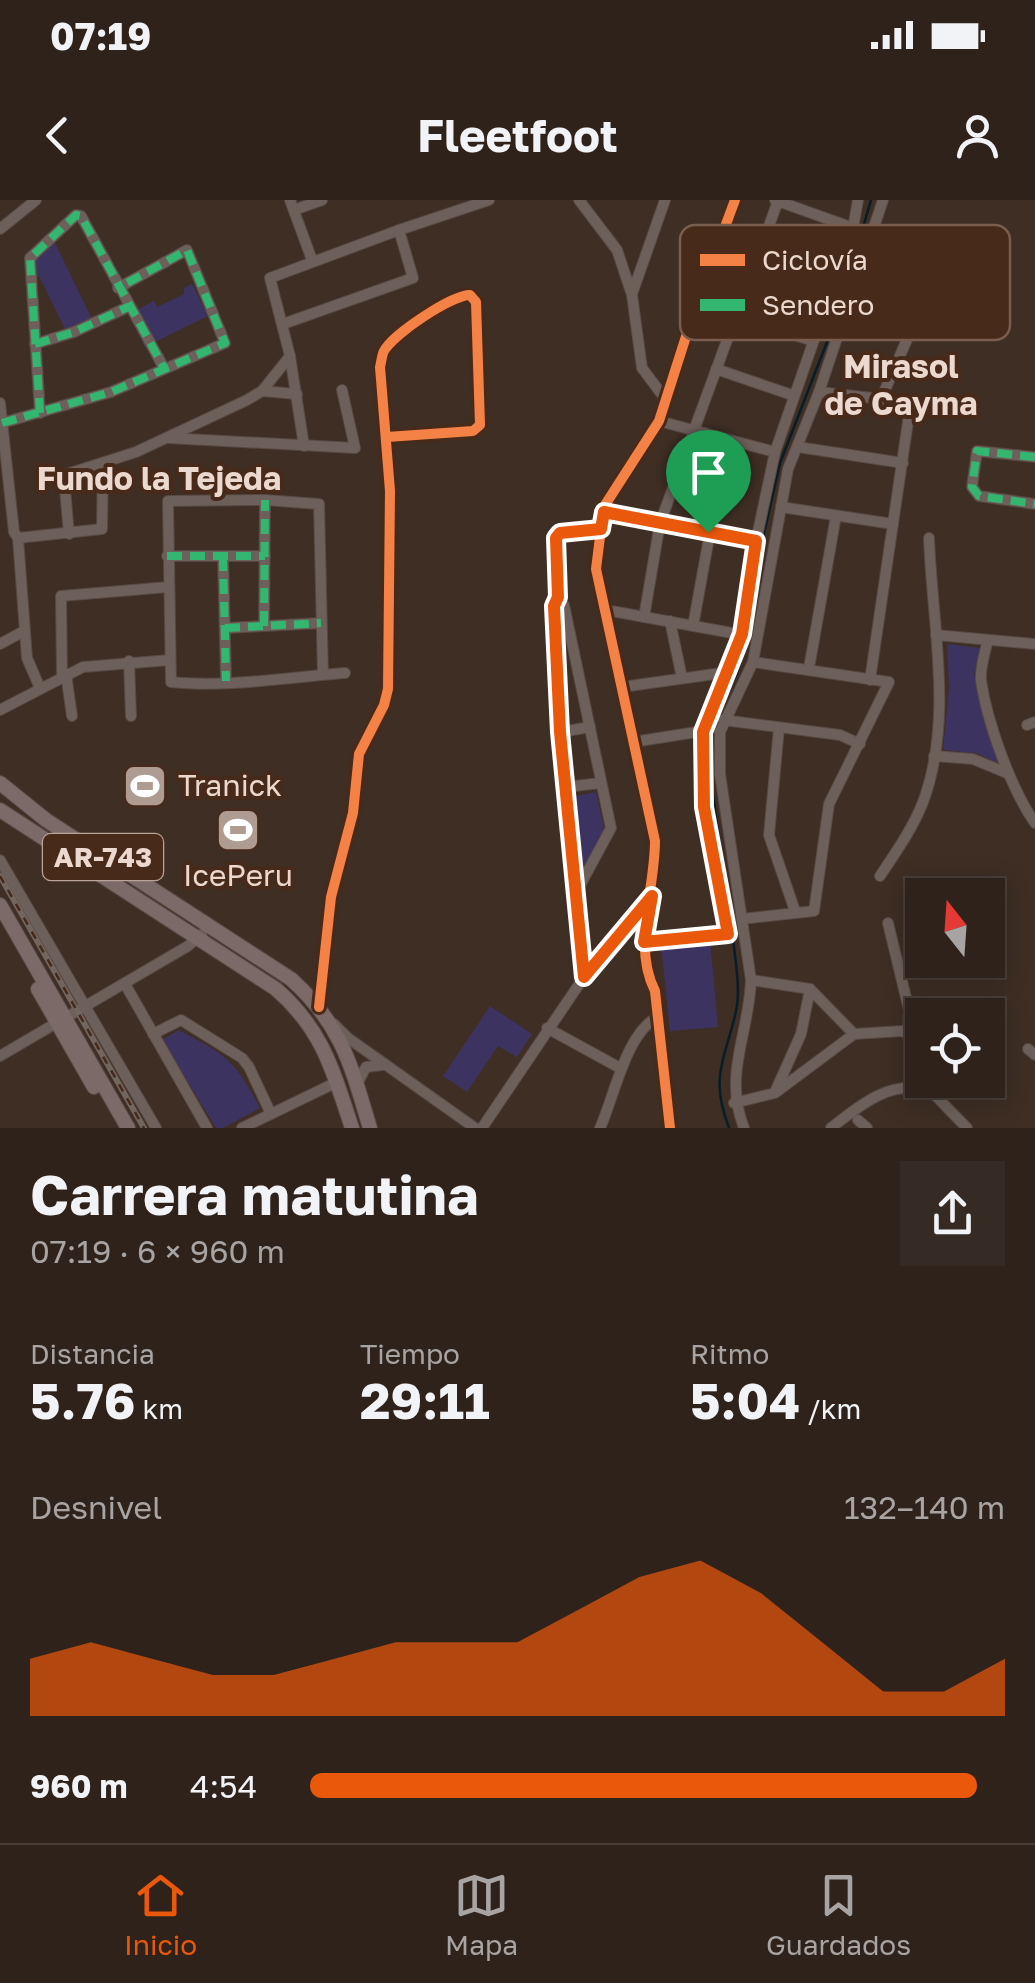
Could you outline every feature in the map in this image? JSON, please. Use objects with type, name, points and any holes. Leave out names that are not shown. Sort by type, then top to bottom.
[{"type":"main road","name":"AR-743","points":[[0,783],[46,820],[291,979],[330,1020],[370,1128]]},
{"type":"main road","name":"AR-743","points":[[0,810],[294,1004],[320,1039],[352,1128]]},
{"type":"main road","points":[[0,905],[118,1128]]},
{"type":"main road","points":[[0,923],[128,1128]]},
{"type":"street","points":[[0,229],[36,200]]},
{"type":"street","points":[[312,260],[292,205],[322,200]]},
{"type":"street","points":[[304,446],[290,356],[270,278],[489,200]]},
{"type":"street","points":[[579,200],[614,244],[632,295],[642,368],[666,400]]},
{"type":"street","points":[[632,295],[665,200]]},
{"type":"street","points":[[726,225],[735,200]]},
{"type":"street","points":[[854,225],[858,200]]},
{"type":"street","points":[[876,225],[883,200]]},
{"type":"street","points":[[768,225],[776,201],[797,204],[846,225]]},
{"type":"street","points":[[40,412],[30,256],[76,215],[81,216],[164,368]]},
{"type":"street","points":[[283,324],[414,278],[399,230]]},
{"type":"street","points":[[2,423],[111,392],[224,345],[226,341],[187,250],[118,288]]},
{"type":"street","points":[[319,1007],[331,897],[353,812],[359,754],[388,689],[390,492],[380,367],[383,352],[394,337],[461,295],[470,294],[476,302],[480,425],[474,430],[387,437]]},
{"type":"street","points":[[36,344],[70,334],[128,307]]},
{"type":"street","points":[[670,1128],[655,992],[647,975],[644,942],[655,842],[596,569],[604,512],[659,421],[685,340]]},
{"type":"street","points":[[644,617],[660,523],[700,432],[727,340]]},
{"type":"street","points":[[644,942],[728,934],[704,807],[703,732],[742,634],[774,452],[813,341],[810,340]]},
{"type":"street","points":[[744,1128],[734,1102],[734,1070],[750,1009],[751,980],[718,748],[723,720],[753,662],[788,469],[837,340]]},
{"type":"street","points":[[881,399],[907,340]]},
{"type":"street","points":[[69,534],[64,478],[167,438],[262,392],[290,356]]},
{"type":"street","points":[[716,369],[792,395]]},
{"type":"street","points":[[167,438],[356,447],[342,390]]},
{"type":"street","points":[[262,392],[297,394]]},
{"type":"street","points":[[818,392],[881,399],[910,408],[870,680]]},
{"type":"street","points":[[0,403],[14,534],[18,538],[28,661],[40,688]]},
{"type":"street","points":[[659,421],[774,452]]},
{"type":"street","points":[[693,626],[718,482],[700,432]]},
{"type":"street","points":[[798,447],[903,464]]},
{"type":"street","points":[[1035,457],[977,451],[972,487],[978,496],[1035,504]]},
{"type":"street","points":[[18,538],[100,530],[104,462]]},
{"type":"street","points":[[264,500],[264,626]]},
{"type":"street","points":[[322,675],[320,506],[264,500],[168,501],[172,683],[226,681],[322,675],[345,673]]},
{"type":"street","points":[[781,507],[893,524]]},
{"type":"street","points":[[604,512],[756,541]]},
{"type":"street","points":[[809,668],[836,516]]},
{"type":"street","points":[[584,977],[560,732],[554,606],[558,597],[558,535],[601,529]]},
{"type":"street","points":[[880,876],[921,807],[934,756],[940,676],[928,538]]},
{"type":"street","points":[[167,556],[265,556]]},
{"type":"street","points":[[224,556],[226,681]]},
{"type":"street","points":[[72,716],[64,675],[61,596],[168,587]]},
{"type":"street","points":[[558,597],[564,605],[611,828],[576,893]]},
{"type":"street","points":[[606,610],[742,634]]},
{"type":"street","points":[[670,621],[682,678]]},
{"type":"street","points":[[225,628],[321,623]]},
{"type":"street","points":[[0,644],[24,632]]},
{"type":"street","points":[[936,635],[1035,644]]},
{"type":"street","points":[[988,640],[980,676],[1009,774],[1035,823]]},
{"type":"street","points":[[0,710],[90,665],[170,660]]},
{"type":"street","points":[[129,661],[131,716]]},
{"type":"street","points":[[742,919],[814,911],[829,804],[889,682],[753,662]]},
{"type":"street","points":[[622,687],[729,672]]},
{"type":"street","points":[[723,720],[840,736],[860,744]]},
{"type":"street","points":[[560,732],[590,727]]},
{"type":"street","points":[[779,728],[769,835],[796,911]]},
{"type":"street","points":[[634,742],[703,732]]},
{"type":"street","points":[[934,756],[973,760],[1009,774]]},
{"type":"street","points":[[566,787],[601,782]]},
{"type":"street","points":[[0,860],[156,1128]]},
{"type":"street","points":[[330,1020],[387,1067],[478,1128],[584,977],[652,896]]},
{"type":"street","points":[[888,923],[905,998]]},
{"type":"street","points":[[0,1056],[124,984],[196,939],[209,926]]},
{"type":"street","points":[[751,980],[810,989],[854,1034]]},
{"type":"street","points":[[124,984],[208,1128]]},
{"type":"street","points":[[775,1093],[801,1034],[810,989]]},
{"type":"street","points":[[602,1127],[620,1068],[649,1021],[658,1017]]},
{"type":"street","points":[[154,1034],[181,1020],[216,1041],[250,1067],[271,1114]]},
{"type":"street","points":[[548,1028],[620,1068]]},
{"type":"street","points":[[734,1102],[775,1093],[854,1034],[905,1033]]},
{"type":"street","points":[[357,1085],[366,1067],[387,1067]]},
{"type":"street","points":[[242,1128],[337,1082]]},
{"type":"street","points":[[831,1128],[886,1090],[905,1088]]},
{"type":"street","points":[[939,1098],[967,1128]]},
{"type":"shaded area","points":[[54,241],[92,319],[66,331],[39,276],[33,276],[33,258]]},
{"type":"shaded area","points":[[192,284],[208,316],[145,347],[128,314],[154,301],[157,307],[184,294],[184,288]]},
{"type":"shaded area","points":[[947,644],[981,648],[974,673],[998,763],[976,753],[943,750],[949,688]]},
{"type":"shaded area","points":[[596,792],[604,829],[580,877],[576,796]]},
{"type":"shaded area","points":[[710,940],[718,1027],[670,1031],[661,945]]},
{"type":"shaded area","points":[[490,1006],[532,1034],[517,1057],[498,1046],[467,1092],[443,1076]]},
{"type":"shaded area","points":[[179,1030],[228,1060],[260,1108],[216,1128],[162,1040]]},
{"type":"waterway","points":[[864,225],[871,200]]},
{"type":"waterway","points":[[760,551],[780,463],[828,340]]},
{"type":"waterway","points":[[708,747],[744,647]]},
{"type":"waterway","points":[[708,760],[730,915]]},
{"type":"waterway","points":[[729,1128],[720,1081],[737,1002],[733,938]]},
{"type":"railway","points":[[0,876],[144,1128]]},
{"type":"marked path","points":[[40,413],[30,258],[76,215],[81,216],[164,368]]},
{"type":"marked path","points":[[2,423],[111,392],[225,343],[187,250],[118,288]]},
{"type":"marked path","points":[[35,344],[74,332],[128,307]]},
{"type":"marked path","points":[[1035,457],[977,451],[972,487],[979,496],[1035,504]]},
{"type":"marked path","points":[[264,626],[265,500]]},
{"type":"marked path","points":[[167,556],[265,556]]},
{"type":"marked path","points":[[223,556],[226,681]]},
{"type":"marked path","points":[[225,628],[321,623]]},
{"type":"cycle path","points":[[726,225],[735,200]]},
{"type":"cycle path","points":[[319,1007],[331,897],[353,813],[359,754],[388,689],[390,491],[382,357],[410,326],[450,301],[470,295],[476,302],[480,425],[473,431],[387,437]]},
{"type":"cycle path","points":[[670,1128],[655,991],[645,955],[655,841],[596,569],[605,505],[659,421],[685,340]]},
{"type":"place","name":"Tranick","points":[[145,786]]},
{"type":"place","name":"IcePeru","points":[[238,830]]},
{"type":"district","name":"Mirasol de Cayma","points":[[901,386]]},
{"type":"district","name":"Fundo la Tejeda","points":[[159,479]]},
{"type":"route","points":[[604,512],[708,532],[756,541],[742,634],[703,732],[704,807],[728,934],[644,942],[652,896],[584,977],[560,732],[554,606],[558,597],[556,538],[560,533],[601,529],[604,512]]}]
